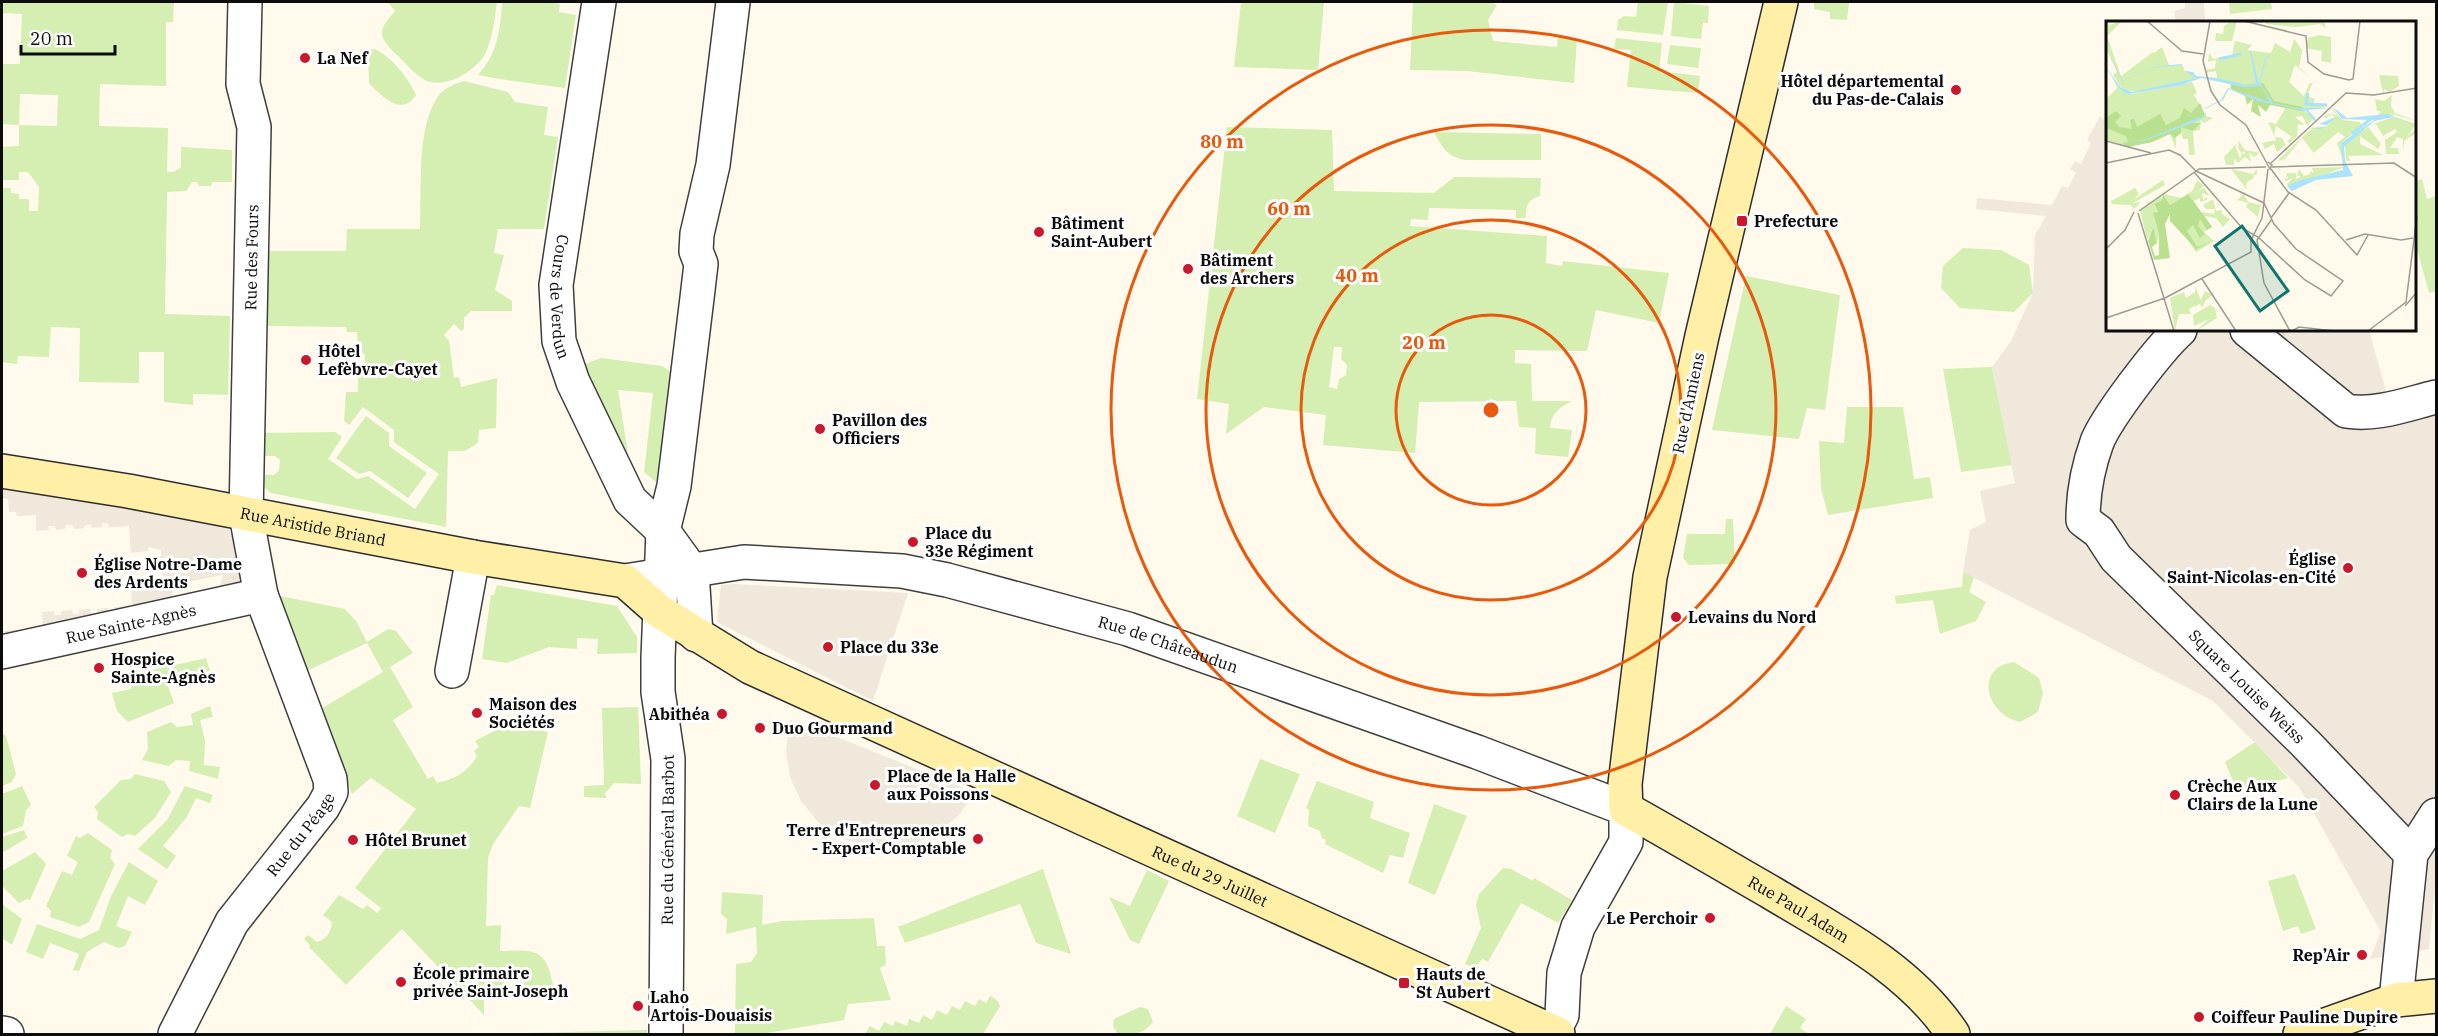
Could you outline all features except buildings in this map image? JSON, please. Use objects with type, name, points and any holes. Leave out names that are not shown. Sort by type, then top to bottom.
[{"type":"street","name":"Rue des Fours","points":[[245,2],[243,84],[254,127],[246,514]]},
{"type":"street","name":"Cours de Verdun","points":[[598,2],[556,285],[559,341],[573,382],[630,500],[663,531]]},
{"type":"street","points":[[696,635],[659,611],[625,581],[643,568],[663,531],[674,486],[701,264],[696,242],[714,165],[733,2]]},
{"type":"street","name":"Rue d'Amiens","points":[[1626,809],[1625,784],[1650,577],[1702,336],[1781,2]]},
{"type":"street","name":"Square Louise Weiss","points":[[2178,332],[2128,394],[2098,440],[2086,480],[2084,520],[2099,532],[2116,558],[2305,743],[2411,854]]},
{"type":"street","points":[[2249,332],[2346,411],[2363,414],[2436,397]]},
{"type":"street","name":"Rue Aristide Briand","points":[[2,471],[128,491],[473,557],[625,581]]},
{"type":"street","name":"Rue du Péage","points":[[175,1035],[232,922],[332,792],[330,779],[261,595],[246,514]]},
{"type":"street","points":[[663,531],[696,635]]},
{"type":"street","points":[[452,671],[473,557]]},
{"type":"street","name":"Rue de Châteaudun","points":[[625,581],[744,562],[902,571],[947,580],[1128,629],[1477,752],[1626,809]]},
{"type":"street","name":"Rue du Général Barbot","points":[[666,1035],[668,759],[658,692],[659,611],[677,574]]},
{"type":"street","name":"Rue Sainte-Agnès","points":[[2,652],[261,595]]},
{"type":"street","name":"Rue du 29 Juillet","points":[[696,635],[723,652],[861,718],[950,756],[1071,814],[1555,1034]]},
{"type":"street","points":[[1555,1034],[1562,1015],[1564,973],[1578,927],[1626,842],[1626,809]]},
{"type":"street","name":"Rue Paul Adam","points":[[1626,809],[1803,912],[1888,966],[1934,1008],[1953,1035]]},
{"type":"street","points":[[2396,1000],[2411,854],[2436,815]]},
{"type":"street","points":[[2300,1035],[2396,1000],[2436,996]]},
{"type":"street","points":[[2,1033],[7,1035]]},
{"type":"green space","points":[[2,2],[174,2],[173,22],[166,22],[166,86],[100,84],[99,126],[168,128],[167,172],[174,172],[181,167],[181,147],[232,150],[232,182],[212,182],[211,186],[199,186],[197,182],[192,182],[186,191],[167,192],[165,314],[230,316],[228,395],[193,394],[193,405],[164,402],[164,352],[139,352],[139,383],[79,382],[80,328],[51,327],[49,357],[18,356],[17,364],[2,362],[2,188],[11,188],[11,193],[19,194],[19,199],[29,199],[29,211],[38,211],[39,187],[28,172],[19,172],[19,180],[2,180],[2,147],[19,146],[19,125],[2,124],[2,64],[20,64],[22,14],[2,13]],"holes":[[[20,94],[58,95],[57,126],[19,125]]]},
{"type":"green space","points":[[388,2],[497,2],[486,52],[468,72],[450,81],[440,83],[423,79],[394,52],[383,38],[383,28],[395,11]]},
{"type":"green space","points":[[502,2],[549,2],[560,4],[559,12],[576,15],[565,88],[478,75],[494,50],[499,32]]},
{"type":"green space","points":[[1241,2],[1324,2],[1318,70],[1234,67]]},
{"type":"green space","points":[[1413,2],[1489,2],[1497,5],[1488,20],[1493,41],[1557,47],[1558,37],[1577,38],[1574,83],[1467,71],[1410,70]]},
{"type":"green space","points":[[1638,2],[1668,2],[1663,35],[1617,30],[1618,20],[1624,16],[1636,17]]},
{"type":"green space","points":[[1674,2],[1709,6],[1708,23],[1703,23],[1701,39],[1671,36]]},
{"type":"green space","points":[[1814,2],[1849,2],[1847,20],[1830,19],[1830,12],[1814,9]]},
{"type":"green space","points":[[2229,2],[2271,2],[2272,9],[2230,14]]},
{"type":"green space","points":[[1616,38],[1662,43],[1659,71],[1700,76],[1698,93],[1627,87],[1631,50],[1614,49]]},
{"type":"green space","points":[[1670,45],[1701,48],[1698,68],[1667,64]]},
{"type":"green space","points":[[375,49],[393,63],[409,81],[416,95],[410,101],[398,105],[386,99],[369,83],[368,50]]},
{"type":"green space","points":[[464,81],[508,92],[515,102],[548,107],[544,135],[558,137],[544,229],[498,229],[494,253],[504,255],[495,290],[512,301],[512,311],[471,311],[464,318],[464,329],[461,331],[454,324],[444,335],[449,341],[454,378],[459,377],[461,387],[497,378],[496,428],[479,430],[478,443],[465,451],[448,451],[446,527],[271,493],[264,487],[264,475],[274,475],[279,470],[280,460],[275,456],[264,456],[264,433],[335,432],[342,437],[328,459],[357,479],[368,476],[415,509],[439,474],[394,442],[394,430],[363,407],[349,425],[344,421],[346,392],[358,392],[358,373],[365,366],[365,355],[358,349],[357,332],[347,332],[346,327],[267,326],[268,251],[346,251],[347,229],[420,229],[421,162],[430,111],[442,92]]},
{"type":"green space","points":[[1227,127],[1332,130],[1334,191],[1434,193],[1454,177],[1541,178],[1540,196],[1532,199],[1528,204],[1526,218],[1516,218],[1516,210],[1429,208],[1428,220],[1411,219],[1410,226],[1547,236],[1546,263],[1562,266],[1563,261],[1669,273],[1659,323],[1596,310],[1587,351],[1515,350],[1515,363],[1531,364],[1532,401],[1572,401],[1556,412],[1550,428],[1572,430],[1568,457],[1535,454],[1536,428],[1519,427],[1516,401],[1419,402],[1415,453],[1323,445],[1326,415],[1264,407],[1226,434],[1229,404],[1197,399]],"holes":[[[1334,347],[1342,347],[1341,359],[1347,365],[1346,375],[1339,379],[1337,389],[1329,387]]]},
{"type":"green space","points":[[1434,132],[1541,134],[1541,160],[1465,160],[1453,156],[1446,150]]},
{"type":"green space","points":[[2422,179],[2427,199],[2436,196],[2436,291],[2429,293],[2417,249],[2417,181]]},
{"type":"green space","points":[[1963,248],[2001,250],[2029,265],[2033,293],[2014,312],[1960,308],[1941,288],[1943,266]]},
{"type":"green space","points":[[1746,276],[1840,295],[1825,410],[1807,408],[1799,439],[1712,430]]},
{"type":"green space","points":[[601,358],[662,366],[674,374],[662,464],[656,482],[644,472],[653,393],[618,390],[631,474],[587,380],[585,364]]},
{"type":"green space","points":[[1992,367],[2012,465],[1961,472],[1943,369]]},
{"type":"green space","points":[[1847,407],[1903,407],[1914,479],[1930,477],[1933,498],[1828,515],[1821,489],[1819,441],[1844,443]]},
{"type":"green space","points":[[366,416],[389,433],[389,446],[427,473],[408,498],[370,471],[359,474],[336,458]]},
{"type":"green space","points":[[1726,519],[1733,519],[1735,564],[1689,565],[1683,558],[1687,534],[1725,534]]},
{"type":"green space","points":[[1963,572],[1974,577],[1969,592],[1986,602],[1976,621],[1940,634],[1933,600],[1896,604],[1895,596],[1962,587]]},
{"type":"green space","points":[[497,585],[617,606],[637,637],[637,653],[597,654],[598,639],[577,638],[577,649],[549,647],[507,663],[482,659],[491,595],[494,595]]},
{"type":"green space","points":[[275,595],[345,609],[356,621],[367,642],[388,629],[396,631],[413,653],[390,667],[413,707],[393,720],[428,779],[433,776],[437,783],[460,774],[477,756],[474,751],[479,747],[475,741],[508,724],[548,732],[530,808],[519,806],[493,844],[488,858],[486,926],[501,925],[500,951],[530,951],[542,957],[547,964],[553,985],[524,987],[509,977],[505,979],[501,990],[484,989],[484,1015],[402,929],[346,985],[309,947],[310,945],[304,939],[308,935],[317,942],[326,937],[329,932],[332,922],[323,915],[339,895],[363,909],[367,905],[377,913],[381,908],[355,888],[416,809],[371,778],[352,794],[319,710],[383,672],[367,643],[304,672]]},
{"type":"green space","points":[[206,658],[210,671],[166,681],[174,703],[128,722],[117,711],[112,693],[131,689],[133,684],[130,675]]},
{"type":"green space","points":[[2014,662],[2039,678],[2043,693],[2038,712],[2020,722],[1999,710],[1992,701],[1989,691],[1989,681],[1993,672],[2001,666]]},
{"type":"green space","points":[[210,706],[213,717],[200,720],[205,741],[204,765],[220,767],[218,779],[189,771],[190,761],[176,760],[169,766],[142,760],[148,749],[147,732],[171,722],[177,727],[193,725],[191,714]]},
{"type":"green space","points":[[638,707],[641,784],[614,783],[605,793],[606,798],[584,797],[584,786],[604,785],[602,708]]},
{"type":"green space","points":[[2,733],[6,736],[16,774],[12,782],[2,786]]},
{"type":"green space","points":[[2255,742],[2288,778],[2238,792],[2225,762]]},
{"type":"green space","points":[[1260,759],[1300,774],[1275,833],[1237,816]]},
{"type":"green space","points":[[135,774],[164,781],[171,792],[155,818],[135,836],[128,834],[122,837],[97,819],[98,812],[94,807],[121,780],[131,779]]},
{"type":"green space","points":[[1317,781],[1374,802],[1370,818],[1410,833],[1403,858],[1390,855],[1383,873],[1325,844],[1326,840],[1322,838],[1320,831],[1308,826],[1309,810],[1306,808]]},
{"type":"green space","points":[[22,786],[31,805],[26,810],[23,826],[2,834],[2,794]]},
{"type":"green space","points":[[185,786],[213,795],[210,803],[196,798],[187,817],[163,846],[176,856],[167,869],[138,849],[167,820]]},
{"type":"green space","points":[[1434,804],[1467,816],[1435,895],[1408,883]]},
{"type":"green space","points":[[24,830],[27,838],[2,853],[2,837]]},
{"type":"green space","points":[[88,833],[112,850],[110,858],[115,864],[89,922],[79,927],[50,917],[51,911],[46,906],[62,871],[72,875],[78,862],[67,856],[76,836],[80,838]]},
{"type":"green space","points":[[35,852],[46,864],[30,900],[19,903],[2,886],[2,871]]},
{"type":"green space","points":[[129,862],[158,881],[145,905],[128,896],[116,926],[132,932],[125,946],[118,948],[104,942],[87,952],[79,971],[73,970],[79,954],[50,943],[43,959],[26,952],[37,924],[80,939],[99,930],[111,896]]},
{"type":"green space","points":[[1503,868],[1511,869],[1533,881],[1534,878],[1572,900],[1558,923],[1521,903],[1488,962],[1483,959],[1473,968],[1465,964],[1481,928],[1476,904],[1479,894]]},
{"type":"green space","points":[[1043,869],[1071,954],[1036,943],[1020,904],[905,943],[898,927]]},
{"type":"green space","points":[[1147,870],[1169,881],[1139,944],[1130,940],[1109,897],[1130,906]]},
{"type":"green space","points":[[2295,874],[2316,929],[2301,934],[2298,926],[2283,931],[2268,881]]},
{"type":"green space","points":[[722,892],[763,895],[762,925],[782,921],[874,918],[877,946],[885,946],[886,965],[880,968],[891,1000],[848,1004],[844,1020],[761,1034],[735,1034],[736,964],[751,962],[757,953],[756,927],[726,934],[727,919],[721,914]]},
{"type":"green space","points":[[2,904],[22,919],[12,945],[2,938]]},
{"type":"green space","points":[[990,996],[997,1000],[1000,1006],[983,1034],[865,1034],[870,1026],[879,1031],[884,1022],[893,1026],[895,1021],[907,1026],[909,1019],[919,1023],[923,1015],[932,1020],[937,1010],[947,1015],[952,1006],[960,1010],[965,1001],[975,1006],[979,999],[986,1003]]},
{"type":"green space","points":[[1786,1006],[1806,1019],[1800,1028],[1809,1034],[1770,1034]]},
{"type":"green space","points":[[1140,1007],[1148,1009],[1153,1022],[1146,1029],[1137,1033],[1118,1034],[1113,1026],[1114,1019]]},
{"type":"green space","points":[[647,1030],[647,1034],[484,1034]]},
{"type":"shaded area","points":[[2185,2],[2204,2],[2205,21],[2176,21],[2174,11],[2185,8]]},
{"type":"shaded area","points":[[2100,116],[2106,122],[2106,332],[2370,332],[2387,395],[2436,381],[2436,876],[2429,949],[2370,959],[2381,932],[2299,787],[2213,701],[1963,572],[1970,530],[1986,522],[1980,491],[2015,483],[1992,367],[2011,341],[2033,293],[2035,235],[2046,216],[1976,209],[1977,198],[2052,205],[2062,186],[2068,188],[2076,173],[2070,169],[2075,161],[2081,164],[2091,143],[2087,140]]},
{"type":"shaded area","points":[[2,485],[195,518],[228,528],[245,565],[243,582],[216,600],[223,575],[176,584],[166,609],[2,646],[2,631],[18,630],[18,634],[25,634],[25,629],[43,628],[42,612],[54,611],[54,615],[61,615],[61,611],[72,610],[73,614],[79,614],[79,610],[90,609],[91,613],[97,613],[97,609],[108,608],[109,612],[116,611],[115,607],[132,606],[131,586],[144,585],[144,578],[160,582],[163,576],[162,570],[156,568],[155,559],[161,556],[161,550],[149,547],[148,551],[131,553],[129,526],[109,527],[108,523],[102,523],[102,527],[92,528],[91,524],[85,525],[84,528],[74,529],[73,525],[66,525],[65,529],[56,530],[55,526],[48,526],[49,530],[36,531],[36,515],[17,516],[16,512],[9,512],[8,499],[2,498]]},
{"type":"shaded area","name":"Place du 33e","points":[[721,585],[908,593],[873,701],[717,622]]},
{"type":"shaded area","name":"Place de la Halle aux Poissons","points":[[790,720],[974,792],[960,814],[940,831],[916,843],[890,848],[864,846],[839,837],[818,822],[801,801],[790,777],[786,751]]},
{"type":"place","name":"La Nef","points":[[305,58]]},
{"type":"place","name":"Hôtel départemental du Pas-de-Calais","points":[[1956,90]]},
{"type":"place","name":"Prefecture","points":[[1742,221]]},
{"type":"place","name":"Bâtiment Saint-Aubert","points":[[1039,232]]},
{"type":"place","name":"Bâtiment des Archers","points":[[1188,269]]},
{"type":"place","name":"Hôtel Lefèbvre-Cayet","points":[[306,360]]},
{"type":"place","name":"Pavillon des Officiers","points":[[820,429]]},
{"type":"place","name":"Place du 33e Régiment","points":[[913,542]]},
{"type":"place","name":"Église Saint-Nicolas-en-Cité","points":[[2348,568]]},
{"type":"place","name":"Église Notre-Dame des Ardents","points":[[82,573]]},
{"type":"place","name":"Levains du Nord","points":[[1676,617]]},
{"type":"place","name":"Place du 33e","points":[[828,647]]},
{"type":"place","name":"Hospice Sainte-Agnès","points":[[99,668]]},
{"type":"place","name":"Maison des Sociétés","points":[[477,713]]},
{"type":"place","name":"Abithéa","points":[[722,714]]},
{"type":"place","name":"Duo Gourmand","points":[[760,728]]},
{"type":"place","name":"Place de la Halle aux Poissons","points":[[875,785]]},
{"type":"place","name":"Crèche Aux Clairs de la Lune","points":[[2175,795]]},
{"type":"place","name":"Terre d'Entrepreneurs - Expert-Comptable","points":[[978,839]]},
{"type":"place","name":"Hôtel Brunet","points":[[353,840]]},
{"type":"place","name":"Le Perchoir","points":[[1710,918]]},
{"type":"place","name":"Rep’Air","points":[[2362,955]]},
{"type":"place","name":"École primaire privée Saint-Joseph","points":[[401,982]]},
{"type":"place","name":"Hauts de St Aubert","points":[[1404,983]]},
{"type":"place","name":"Laho Artois-Douaisis","points":[[638,1006]]},
{"type":"place","name":"Coiffeur Pauline Dupire","points":[[2199,1017]]}]
